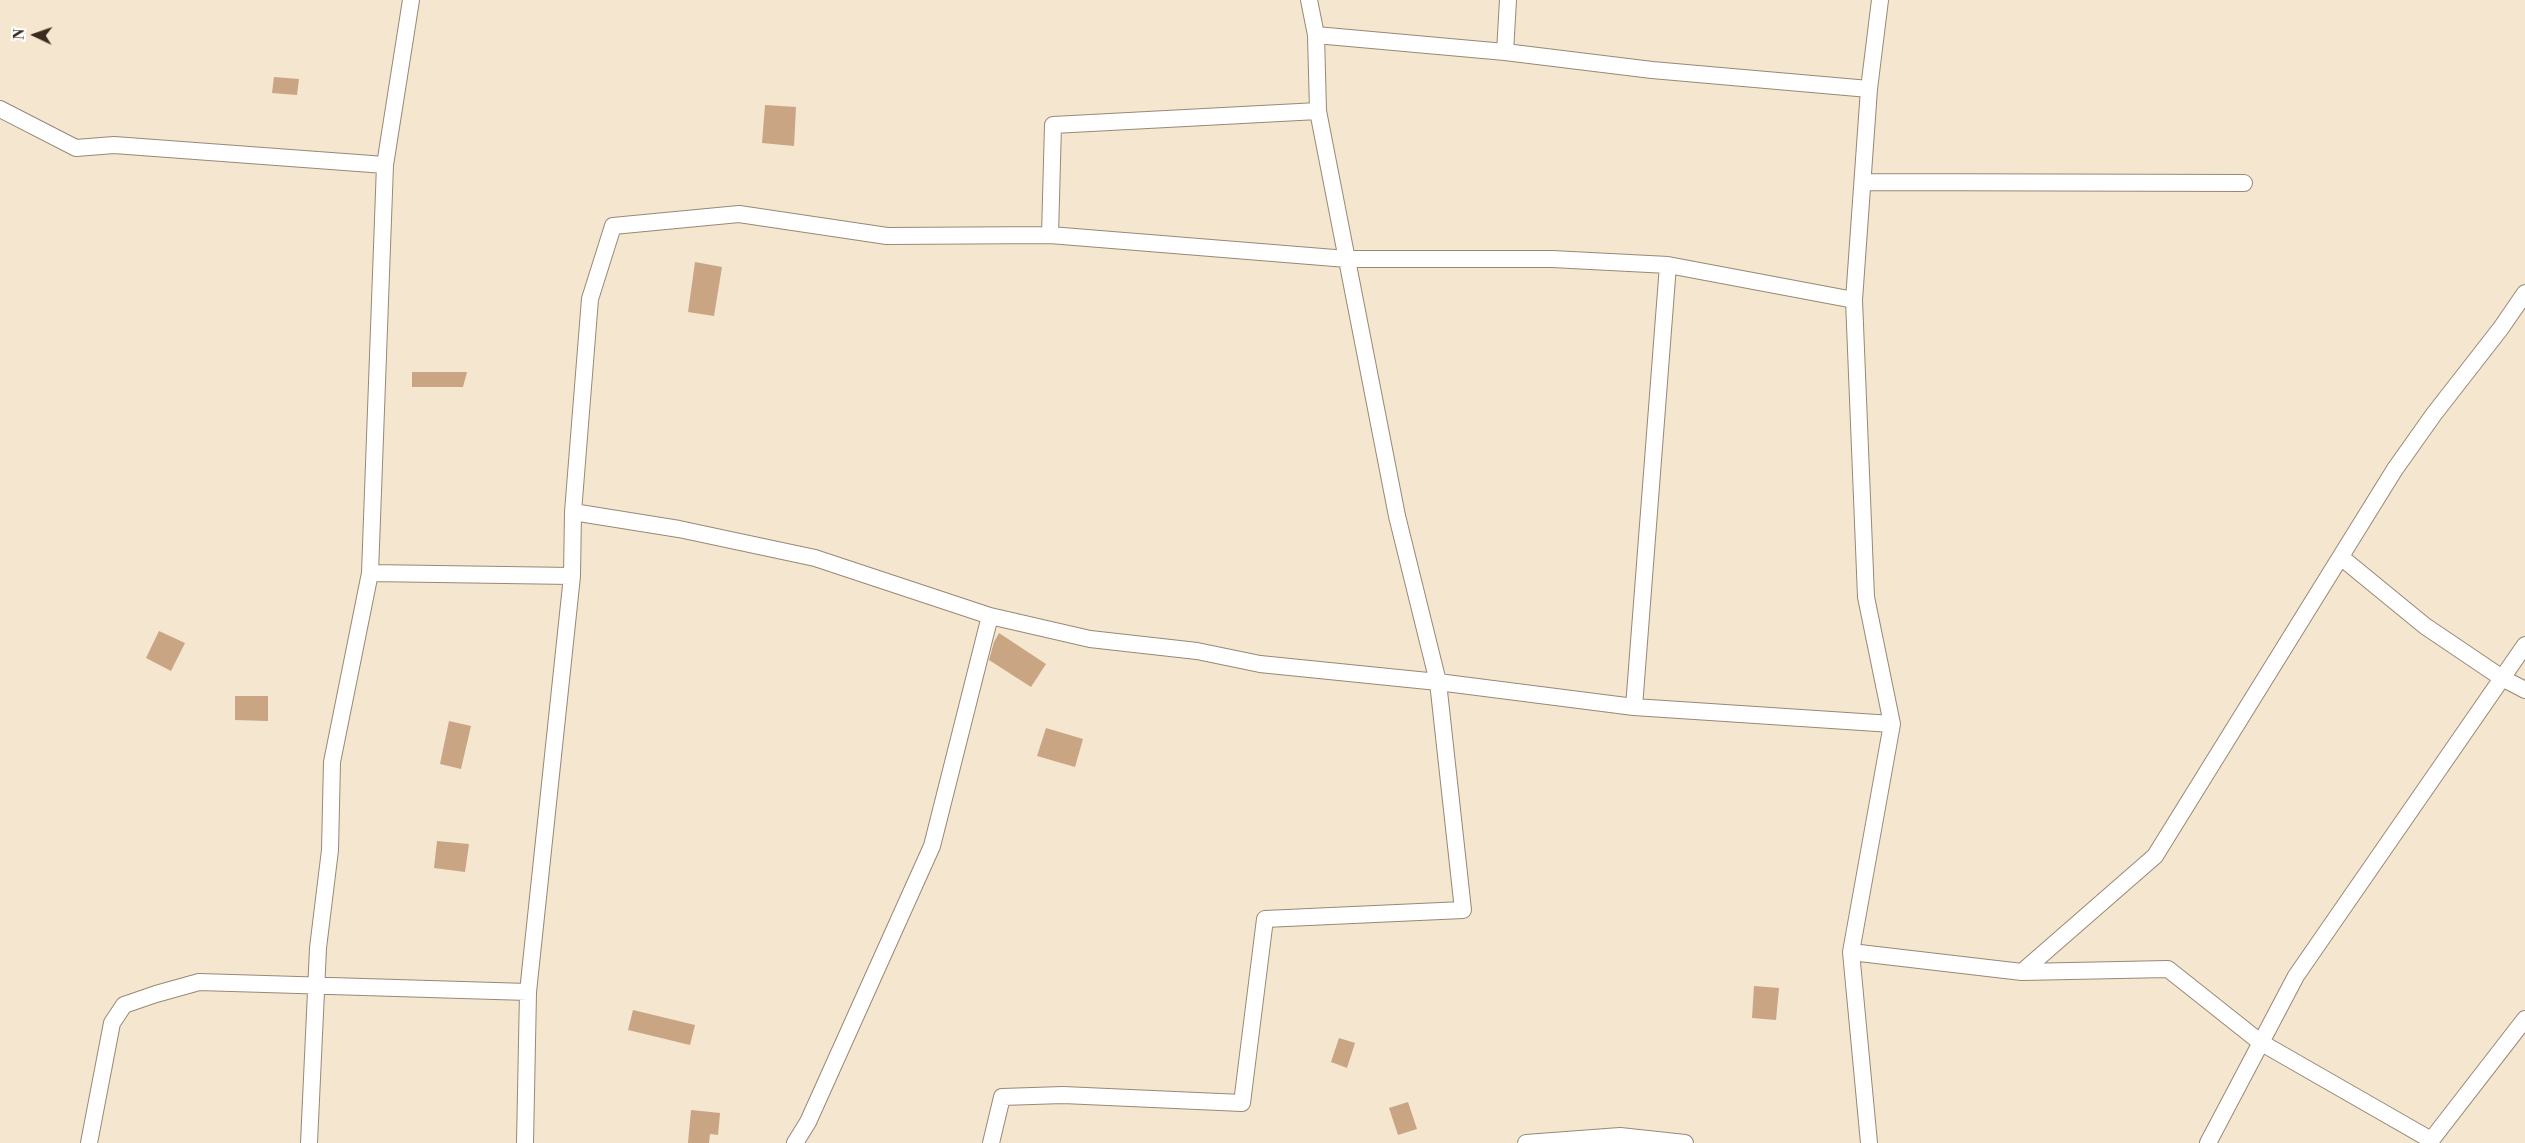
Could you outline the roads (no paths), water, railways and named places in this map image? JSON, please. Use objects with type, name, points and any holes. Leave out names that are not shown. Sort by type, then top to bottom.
[{"type":"street","points":[[308,1143],[315,984],[330,850],[332,762],[370,573],[384,165],[411,0]]},
{"type":"street","points":[[991,1143],[1002,1097],[1063,1095],[1242,1103],[1265,919],[1463,910],[1438,682],[1398,516],[1318,111],[1316,35],[1309,0]]},
{"type":"street","points":[[1505,52],[1508,0]]},
{"type":"street","points":[[1869,1143],[1851,952],[1892,724],[1866,597],[1854,300],[1864,182],[1869,89],[1880,0]]},
{"type":"street","points":[[1316,35],[1505,52],[1652,70],[1869,89]]},
{"type":"street","points":[[0,109],[76,148],[114,144],[384,165]]},
{"type":"street","points":[[1050,235],[1053,125],[1318,111]]},
{"type":"street","points":[[1864,182],[2244,183]]},
{"type":"street","points":[[525,1143],[528,992],[572,576],[573,512],[590,299],[613,226],[739,214],[887,236],[1050,235],[1347,259],[1552,259],[1668,265],[1854,300]]},
{"type":"street","points":[[1634,707],[1668,265]]},
{"type":"street","points":[[2022,972],[2155,856],[2232,729],[2342,558],[2406,454],[2525,293]]},
{"type":"street","points":[[573,512],[679,529],[815,558],[990,616],[1090,639],[1196,651],[1260,664],[1438,682],[1634,707],[1892,724]]},
{"type":"street","points":[[2342,558],[2425,626],[2502,678],[2525,690]]},
{"type":"street","points":[[370,573],[572,576]]},
{"type":"street","points":[[795,1143],[808,1122],[932,846],[990,616]]},
{"type":"street","points":[[2208,1143],[2296,976],[2525,645]]},
{"type":"street","points":[[1851,952],[2022,972],[2168,969],[2260,1042],[2430,1142],[2525,1019]]},
{"type":"street","points":[[89,1143],[112,1023],[124,1006],[156,994],[199,982],[315,984],[528,992]]},
{"type":"street","points":[[1526,1143],[1620,1136],[1685,1143]]}]
